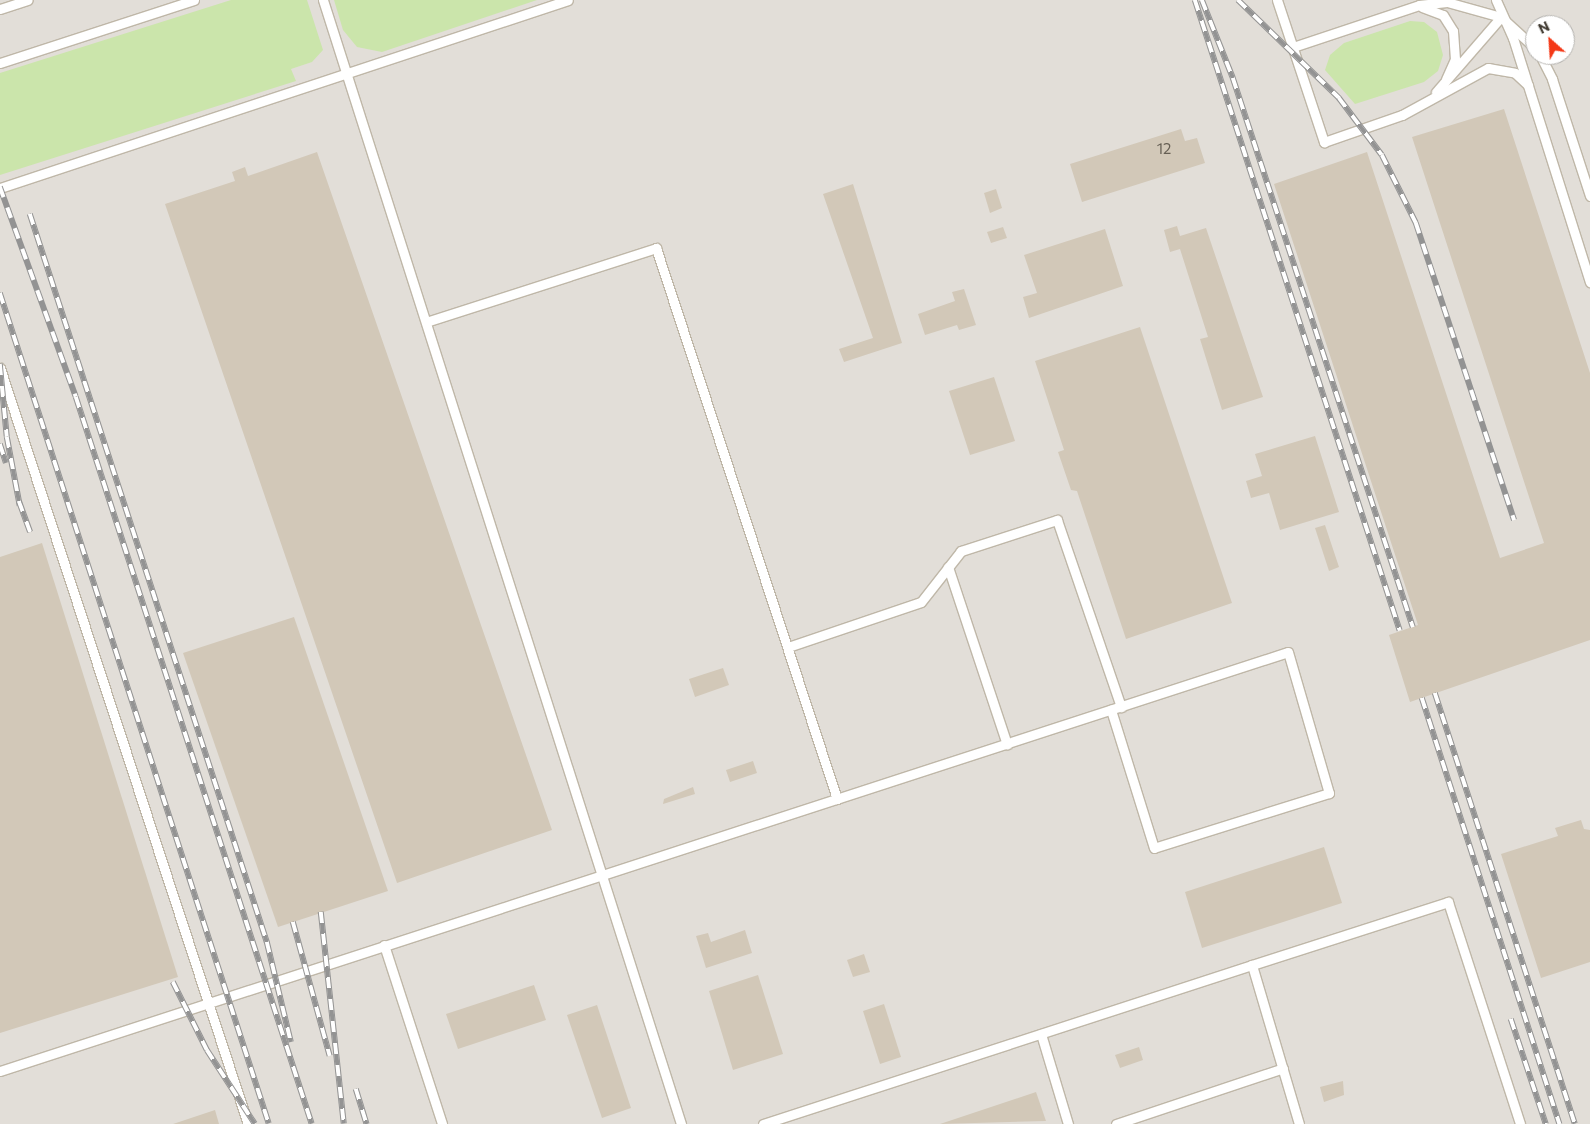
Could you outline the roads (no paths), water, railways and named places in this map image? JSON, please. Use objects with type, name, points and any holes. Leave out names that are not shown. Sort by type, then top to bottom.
[{"type":"lane","points":[[0,9],[28,0]]},
{"type":"lane","points":[[0,63],[194,0]]},
{"type":"lane","points":[[323,0],[681,1124]]},
{"type":"lane","points":[[0,188],[568,0]]},
{"type":"lane","points":[[1277,0],[1324,142],[1393,119],[1488,68],[1515,73],[1528,85]]},
{"type":"lane","points":[[1496,0],[1501,17],[1513,38],[1590,282]]},
{"type":"lane","points":[[1293,47],[1414,7],[1447,2],[1501,17],[1525,39]]},
{"type":"lane","points":[[1414,7],[1437,10],[1453,31],[1455,60],[1443,86]]},
{"type":"lane","points":[[1424,102],[1443,86],[1501,17]]},
{"type":"lane","points":[[1545,65],[1552,79],[1590,196]]},
{"type":"lane","points":[[426,322],[656,248],[837,799]]},
{"type":"lane","points":[[0,368],[248,1124]]},
{"type":"lane","points":[[788,647],[921,602],[960,551],[1057,520],[1120,706]]},
{"type":"lane","points":[[948,567],[1007,744]]},
{"type":"lane","points":[[0,1070],[384,944],[603,876],[1288,652],[1330,793],[1154,848],[1111,710]]},
{"type":"lane","points":[[763,1124],[1448,902],[1520,1124]]},
{"type":"lane","points":[[384,944],[442,1124]]},
{"type":"lane","points":[[1252,965],[1300,1124]]},
{"type":"lane","points":[[1040,1034],[1068,1124]]},
{"type":"lane","points":[[1116,1124],[1283,1068]]},
{"type":"railway","points":[[1195,0],[1400,631]]},
{"type":"railway","points":[[1202,0],[1233,78],[1413,627]]},
{"type":"railway","points":[[1238,0],[1339,98],[1382,155],[1416,223],[1514,520]]},
{"type":"railway","points":[[0,187],[76,397],[312,1124]]},
{"type":"railway","points":[[30,214],[267,942],[291,1042]]},
{"type":"railway","points":[[0,293],[269,1124]]},
{"type":"railway","points":[[0,364],[7,437],[20,506]]},
{"type":"railway","points":[[0,444],[6,463]]},
{"type":"railway","points":[[19,501],[30,532]]},
{"type":"railway","points":[[1435,693],[1575,1124]]},
{"type":"railway","points":[[1422,698],[1560,1124]]},
{"type":"railway","points":[[321,912],[344,1124]]},
{"type":"railway","points":[[293,922],[330,1056]]},
{"type":"railway","points":[[173,982],[207,1050],[255,1124]]},
{"type":"railway","points":[[1511,1019],[1546,1124]]},
{"type":"railway","points":[[356,1089],[367,1124]]}]
